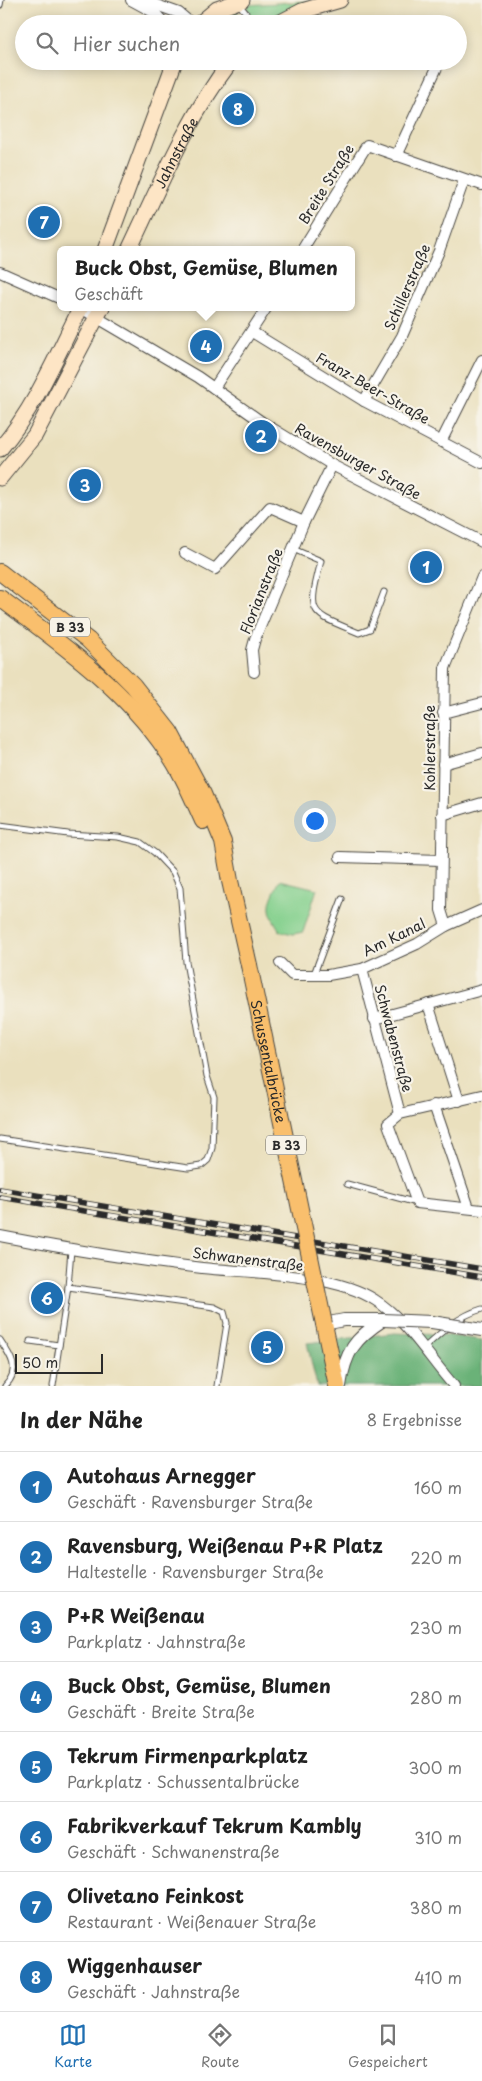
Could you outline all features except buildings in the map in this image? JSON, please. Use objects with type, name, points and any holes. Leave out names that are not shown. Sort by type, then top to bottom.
[{"type":"main road","points":[[210,15],[217,9],[238,0]]},
{"type":"main road","points":[[296,15],[340,0]]},
{"type":"main road","points":[[106,246],[172,70]]},
{"type":"main road","name":"Jahnstraße","points":[[131,246],[190,121],[224,70]]},
{"type":"main road","points":[[0,449],[18,427],[38,396],[78,311]]},
{"type":"main road","points":[[0,478],[35,435],[100,312]]},
{"type":"main road","name":"B 33","points":[[1,572],[88,640],[133,685],[157,714],[177,743],[204,794],[223,842],[229,877]]},
{"type":"main road","name":"B 33","points":[[0,598],[74,654],[121,696],[145,723],[167,750],[186,782],[229,877]]},
{"type":"main road","name":"Schussentalbrücke","points":[[229,877],[324,1324],[339,1386]]},
{"type":"street","points":[[131,0],[157,15]]},
{"type":"street","points":[[142,0],[181,15]]},
{"type":"street","points":[[436,70],[396,156],[482,185]]},
{"type":"street","name":"Breite Straße","points":[[304,246],[367,145],[396,156]]},
{"type":"street","name":"Schillerstraße","points":[[364,401],[402,336],[439,251],[464,180]]},
{"type":"street","points":[[0,272],[57,297]]},
{"type":"street","points":[[214,388],[265,311]]},
{"type":"street","name":"Ravensburger Straße","points":[[100,312],[262,422],[332,465],[482,542]]},
{"type":"street","name":"Franz-Beer-Straße","points":[[252,332],[364,401],[482,463]]},
{"type":"street","points":[[441,442],[482,360]]},
{"type":"street","name":"Florianstraße","points":[[254,672],[252,650],[255,639],[304,522],[332,465]]},
{"type":"street","points":[[185,553],[215,569],[270,507],[304,522]]},
{"type":"street","name":"Kohlerstraße","points":[[446,926],[441,910],[440,860],[445,668],[482,578]]},
{"type":"street","points":[[443,713],[482,703]]},
{"type":"street","points":[[443,764],[482,753]]},
{"type":"street","points":[[442,815],[482,803]]},
{"type":"street","points":[[340,857],[440,860]]},
{"type":"street","name":"Am Kanal","points":[[280,963],[292,975],[314,975],[362,969],[417,944],[446,926],[482,910]]},
{"type":"street","name":"Schwabenstraße","points":[[362,969],[400,1114]]},
{"type":"street","points":[[374,1019],[428,1004],[481,994]]},
{"type":"street","points":[[428,1004],[459,1100]]},
{"type":"street","name":"Schwabenstraße","points":[[417,1203],[388,1124],[400,1114],[482,1095]]},
{"type":"street","points":[[434,1105],[469,1208]]},
{"type":"street","points":[[417,1203],[482,1210]]},
{"type":"street","name":"Schwanenstraße","points":[[0,1236],[71,1250],[336,1284],[366,1295],[382,1305],[454,1386]]},
{"type":"street","points":[[324,1324],[344,1320],[383,1320],[432,1322],[482,1330]]},
{"type":"street","points":[[339,1386],[351,1348],[363,1333],[383,1320]]},
{"type":"lane","points":[[0,0],[0,5]]},
{"type":"lane","points":[[238,0],[247,15]]},
{"type":"lane","points":[[293,549],[321,561],[312,597],[316,613],[322,618],[360,633],[370,629],[384,592]]},
{"type":"lane","points":[[0,825],[68,834],[118,837],[140,842],[173,872],[180,888],[186,962],[207,1076],[214,1097],[215,1115],[212,1148],[208,1160],[200,1166],[188,1168],[0,1139]]},
{"type":"lane","points":[[314,975],[342,899]]},
{"type":"lane","points":[[347,1184],[417,1203]]},
{"type":"lane","points":[[53,1386],[68,1287],[71,1250]]},
{"type":"lane","points":[[68,1287],[214,1308],[224,1312],[227,1323],[218,1386]]},
{"type":"lane","points":[[423,1349],[443,1330],[466,1314],[482,1309]]},
{"type":"lane","points":[[0,1340],[10,1356],[14,1368],[10,1381],[5,1386]]},
{"type":"lane","points":[[30,1341],[59,1344]]},
{"type":"green space","points":[[313,1],[284,15],[250,15],[246,5]]},
{"type":"green space","points":[[235,8],[238,15],[219,15]]},
{"type":"green space","points":[[280,880],[317,889],[303,932],[293,934],[280,931],[272,916],[270,911],[271,901]]},
{"type":"green space","points":[[394,1333],[445,1335],[482,1340],[482,1386],[317,1386],[307,1343]]},
{"type":"railway","points":[[0,1189],[482,1269]]},
{"type":"railway","points":[[0,1197],[482,1277]]},
{"type":"place","name":"Wiggenhauser","points":[[238,109]]},
{"type":"place","name":"Olivetano Feinkost","points":[[44,222]]},
{"type":"place","name":"Buck Obst, Gemüse, Blumen","points":[[206,346]]},
{"type":"place","name":"Ravensburg, Weißenau P+R Platz","points":[[261,436]]},
{"type":"place","name":"P+R Weißenau","points":[[85,485]]},
{"type":"place","name":"Autohaus Arnegger","points":[[426,567]]},
{"type":"place","name":"Fabrikverkauf Tekrum Kambly","points":[[47,1298]]},
{"type":"place","name":"Tekrum Firmenparkplatz","points":[[267,1347]]}]
